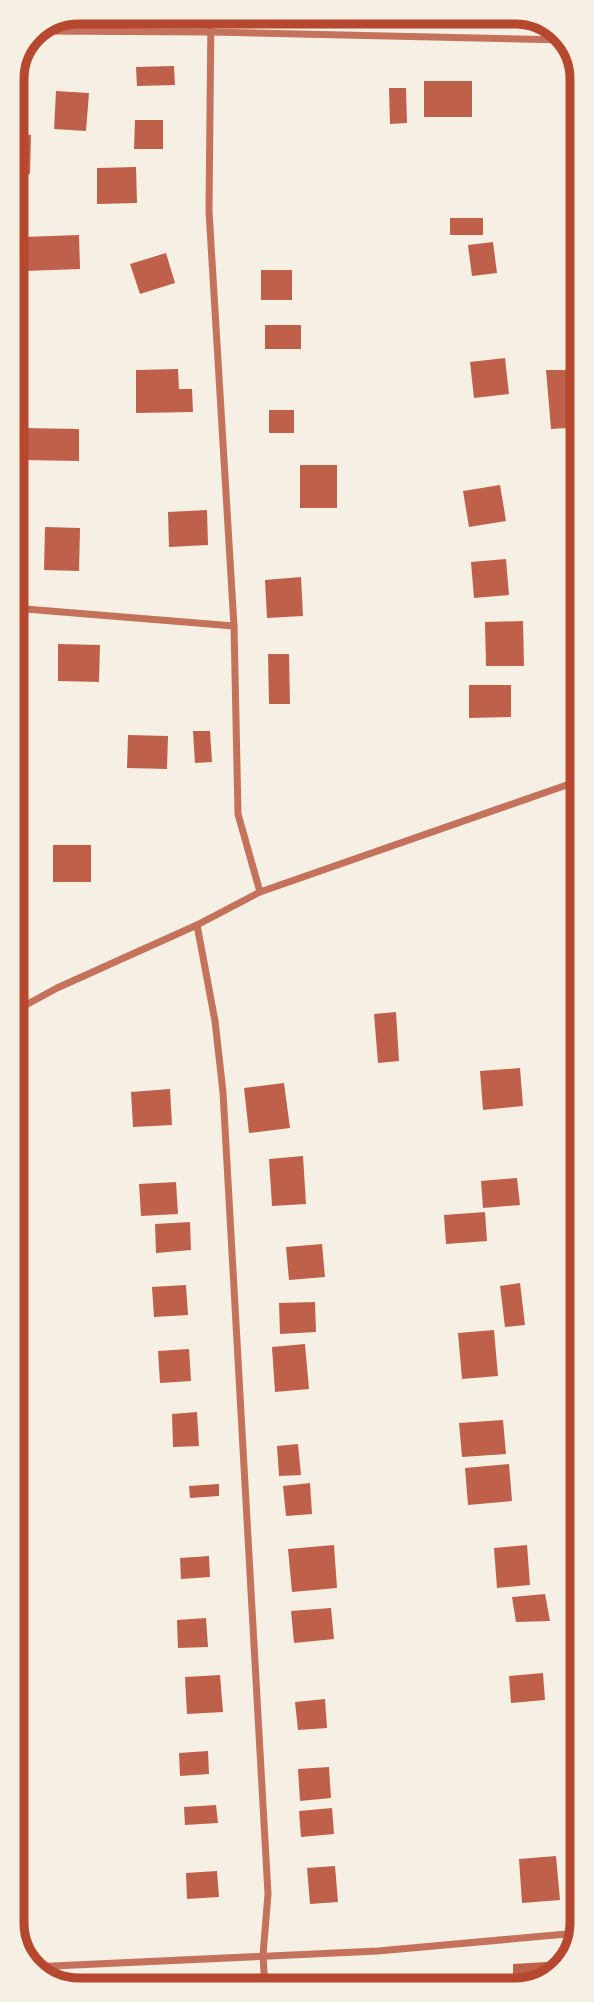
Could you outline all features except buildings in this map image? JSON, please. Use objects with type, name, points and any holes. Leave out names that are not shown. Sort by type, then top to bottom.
[{"type":"street","points":[[212,24],[209,211],[234,626],[238,814],[260,892]]},
{"type":"street","points":[[54,31],[552,40]]},
{"type":"street","points":[[24,609],[234,626]]},
{"type":"street","points":[[24,1007],[57,988],[197,925],[260,892],[570,784]]},
{"type":"street","points":[[197,925],[215,1021],[223,1091],[268,1894],[263,1955],[264,1977]]},
{"type":"street","points":[[46,1966],[378,1951],[568,1934]]}]
